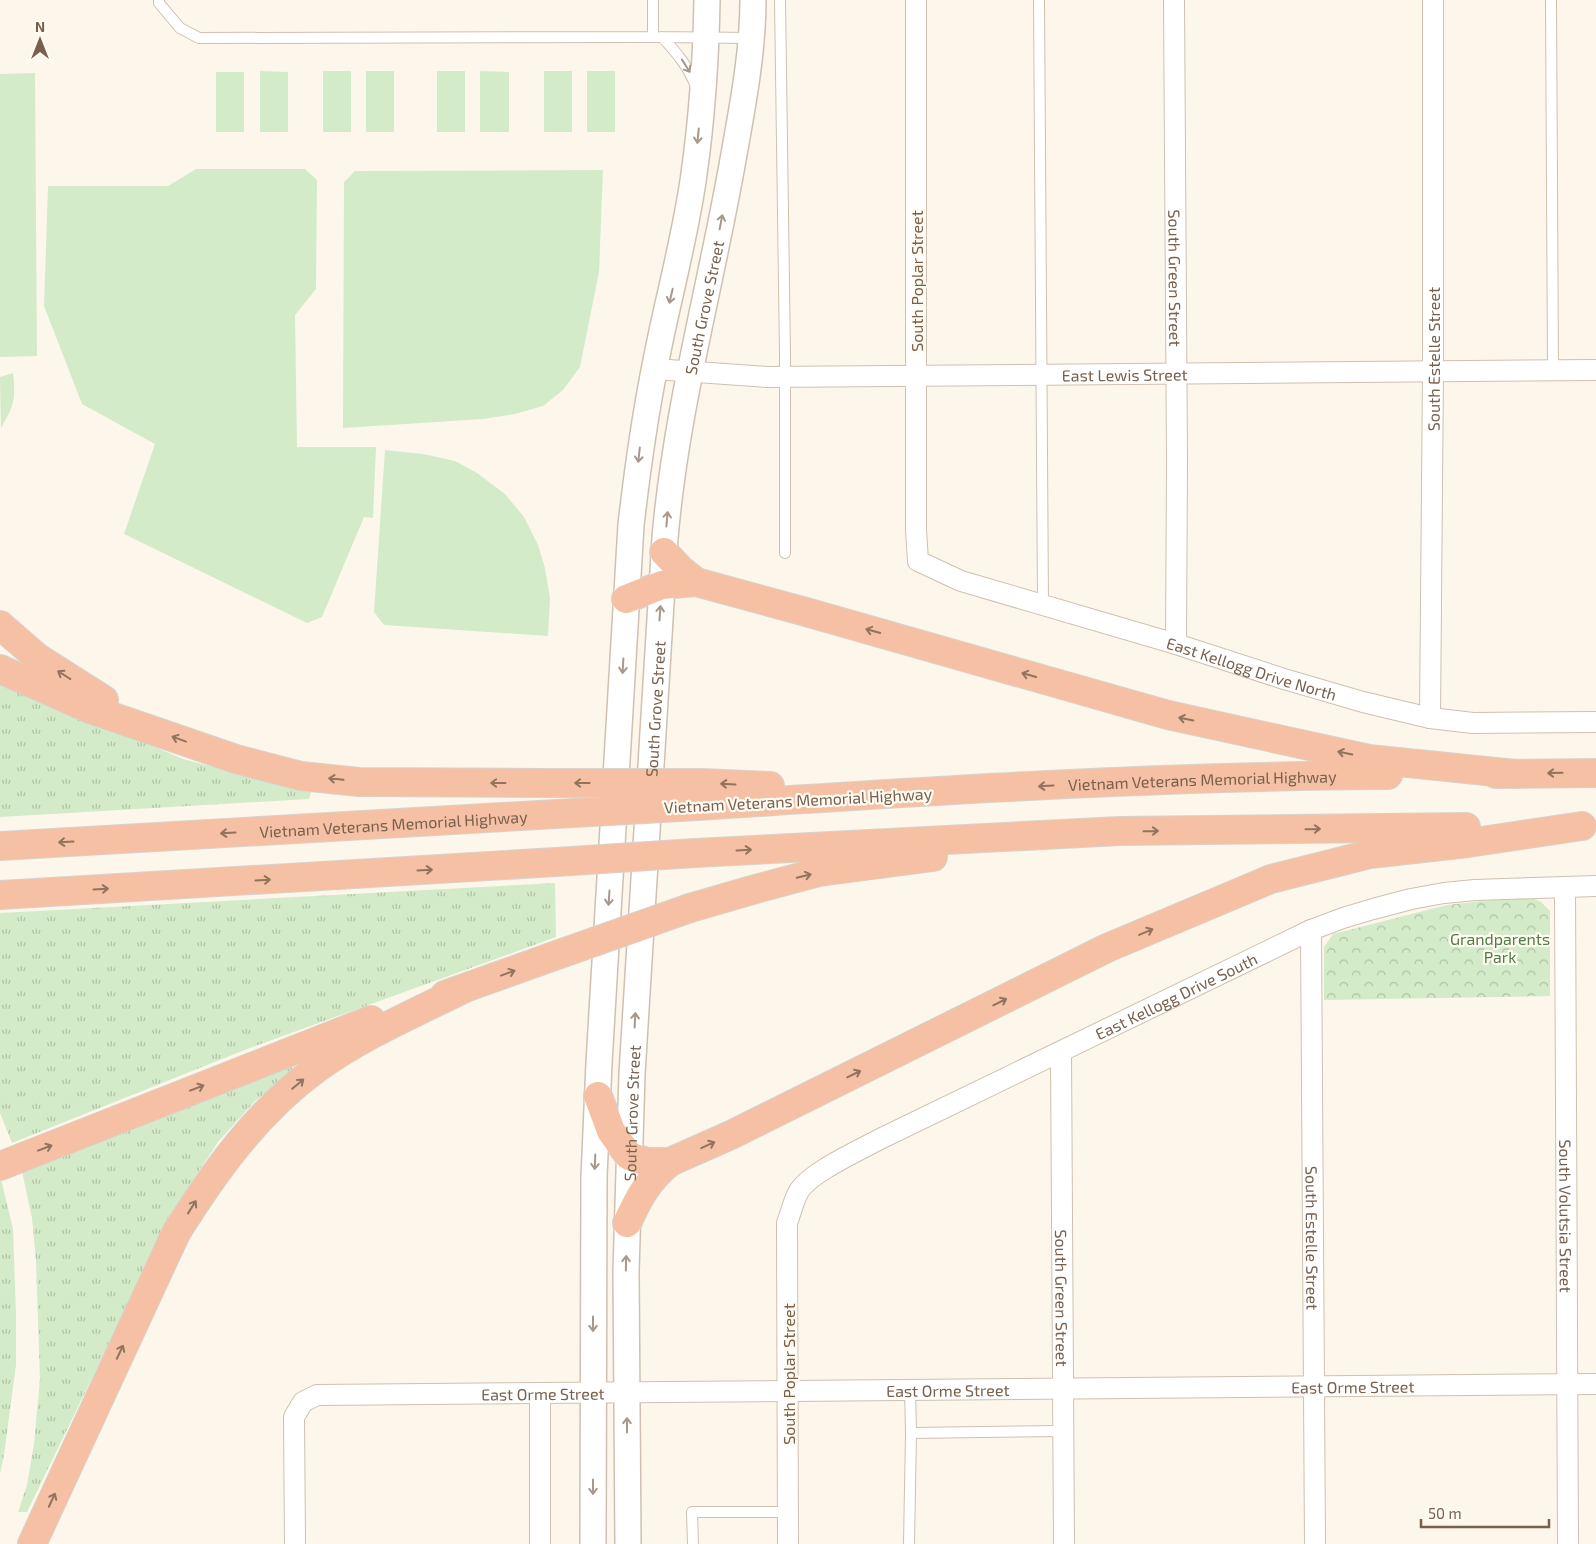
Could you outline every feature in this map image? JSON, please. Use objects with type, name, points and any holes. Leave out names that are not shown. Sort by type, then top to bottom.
[{"type":"highway","points":[[664,552],[681,570],[696,582]]},
{"type":"highway","points":[[626,599],[662,585],[696,582],[1168,715],[1369,759],[1515,774]]},
{"type":"highway","points":[[0,625],[38,658],[149,728]]},
{"type":"highway","points":[[0,669],[90,709],[236,759],[301,776],[359,782],[547,783],[699,794]]},
{"type":"highway","name":"Vietnam Veterans Memorial Highway","points":[[0,846],[556,814],[699,794],[899,793],[1278,775],[1596,773]]},
{"type":"highway","points":[[0,895],[695,853],[1120,831],[1589,826]]},
{"type":"highway","points":[[627,1223],[641,1193],[658,1172],[670,1162],[742,1130],[1107,948],[1271,879],[1370,854],[1468,843],[1589,826]]},
{"type":"highway","points":[[0,1166],[401,1008],[462,989],[690,908],[819,872],[1120,831]]},
{"type":"highway","points":[[32,1544],[176,1233],[203,1189],[232,1151],[277,1102],[316,1069],[361,1040],[462,989]]},
{"type":"highway","points":[[598,1096],[610,1131],[629,1156],[647,1162],[670,1162]]},
{"type":"street","name":"South Grove Street","points":[[593,1544],[594,1177],[626,599],[640,446],[654,369],[678,266],[692,184],[702,101],[707,0]]},
{"type":"street","name":"South Grove Street","points":[[628,1544],[626,1281],[632,1074],[668,497],[689,372],[741,118],[753,0]]},
{"type":"street","name":"South Poplar Street","points":[[916,0],[916,530],[918,561]]},
{"type":"street","name":"South Green Street","points":[[1174,0],[1177,374],[1176,644]]},
{"type":"street","name":"South Estelle Street","points":[[1430,718],[1433,372],[1433,0]]},
{"type":"street","name":"East Lewis Street","points":[[654,369],[785,377],[1596,370]]},
{"type":"street","name":"East Kellogg Drive North","points":[[918,561],[961,581],[1176,644],[1284,679],[1363,702],[1430,718],[1473,723],[1596,722]]},
{"type":"street","name":"East Kellogg Drive South","points":[[794,1205],[798,1192],[807,1181],[847,1157],[1311,930],[1373,909],[1444,893],[1474,890],[1596,886]]},
{"type":"street","name":"South Volutsia Street","points":[[1565,887],[1568,1544]]},
{"type":"street","name":"South Estelle Street","points":[[1311,930],[1315,1544]]},
{"type":"street","name":"South Green Street","points":[[1061,1052],[1064,1544]]},
{"type":"street","name":"South Poplar Street","points":[[788,1544],[787,1223],[794,1205]]},
{"type":"street","name":"East Orme Street","points":[[295,1544],[294,1417],[303,1402],[317,1395],[1596,1384]]},
{"type":"street","points":[[540,1393],[540,1544]]},
{"type":"lane","points":[[159,0],[159,3],[180,28],[199,38],[750,38]]},
{"type":"lane","points":[[653,0],[658,37],[679,56],[692,75],[702,101]]},
{"type":"lane","points":[[780,0],[785,377],[785,553]]},
{"type":"lane","points":[[1039,0],[1043,605]]},
{"type":"lane","points":[[1551,0],[1553,370]]},
{"type":"lane","points":[[909,1544],[910,1389]]},
{"type":"lane","points":[[911,1433],[1063,1431]]},
{"type":"lane","points":[[693,1544],[692,1512],[788,1512]]},
{"type":"green space","points":[[260,71],[288,72],[288,132],[260,132]]},
{"type":"green space","points":[[323,71],[351,71],[351,132],[323,132]]},
{"type":"green space","points":[[366,71],[394,71],[394,132],[366,132]]},
{"type":"green space","points":[[437,71],[465,71],[465,132],[437,132]]},
{"type":"green space","points":[[480,71],[509,72],[509,132],[480,132]]},
{"type":"green space","points":[[544,71],[572,71],[572,132],[544,132]]},
{"type":"green space","points":[[587,71],[615,71],[615,132],[587,132]]},
{"type":"green space","points":[[216,72],[244,72],[244,132],[216,132]]},
{"type":"green space","points":[[35,73],[37,356],[0,357],[0,74]]},
{"type":"green space","points":[[196,169],[305,169],[317,180],[316,289],[295,315],[297,447],[376,447],[373,518],[364,517],[322,617],[307,623],[124,534],[155,444],[82,404],[44,306],[48,186],[168,186]]},
{"type":"green space","points":[[603,170],[599,272],[580,367],[563,390],[543,406],[515,414],[483,419],[343,428],[344,182],[355,171]]},
{"type":"green space","points":[[13,373],[13,402],[1,428],[0,377]]},
{"type":"green space","points":[[385,450],[423,454],[455,461],[477,473],[505,494],[524,517],[538,545],[545,568],[550,598],[548,636],[384,625],[374,612]]},
{"type":"green space","points":[[0,681],[183,759],[311,792],[309,799],[0,817]]},
{"type":"green space","points":[[555,883],[556,937],[247,1049],[12,1143],[0,1113],[0,913]]},
{"type":"green space","name":"Grandparents Park","points":[[1528,896],[1541,902],[1550,911],[1550,996],[1324,1000],[1324,947],[1333,934],[1447,905]]},
{"type":"green space","points":[[290,1064],[294,1070],[254,1102],[218,1142],[175,1207],[27,1512],[18,1512],[27,1485],[34,1444],[40,1379],[36,1261],[32,1218],[21,1167]]},
{"type":"green space","points":[[0,1175],[13,1229],[16,1365],[0,1474]]}]
